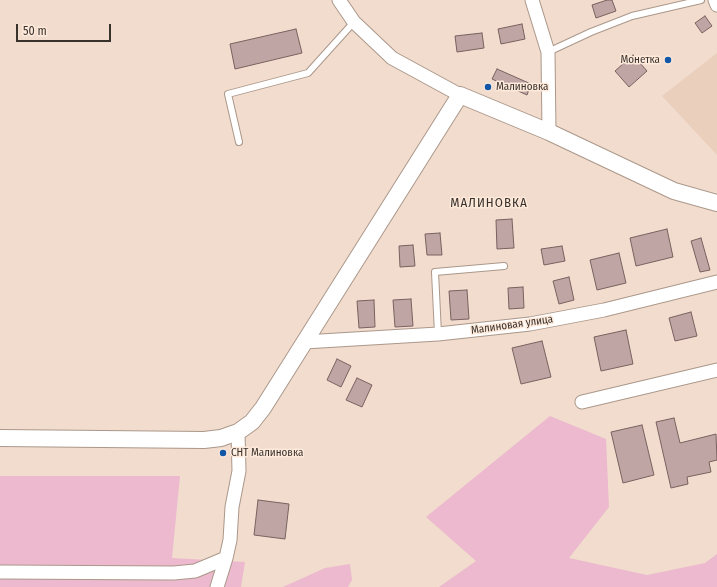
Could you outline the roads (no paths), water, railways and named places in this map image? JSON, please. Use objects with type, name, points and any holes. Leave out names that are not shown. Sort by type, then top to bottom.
[{"type":"street","points":[[339,0],[354,22],[392,58],[460,95],[549,132],[674,191],[717,203]]},
{"type":"street","points":[[532,0],[548,52],[549,132]]},
{"type":"street","points":[[0,438],[204,440],[221,438],[238,432],[252,422],[263,408],[460,95]]},
{"type":"street","name":"Малиновая улица","points":[[304,342],[438,334],[538,322],[604,310],[717,282]]},
{"type":"street","points":[[582,402],[717,370]]},
{"type":"street","points":[[217,587],[230,540],[232,507],[239,471],[238,432]]},
{"type":"street","points":[[0,572],[174,573],[195,571],[226,558]]},
{"type":"lane","points":[[548,52],[591,32],[632,16],[701,0]]},
{"type":"lane","points":[[239,142],[228,94],[308,73],[354,22]]},
{"type":"lane","points":[[438,334],[435,272],[504,266]]},
{"type":"place","name":"Монетка","points":[[668,60]]},
{"type":"place","name":"Малиновка","points":[[488,87]]},
{"type":"place","name":"СНТ Малиновка","points":[[223,453]]},
{"type":"district","name":"МАЛИНОВКА","points":[[489,203]]}]
